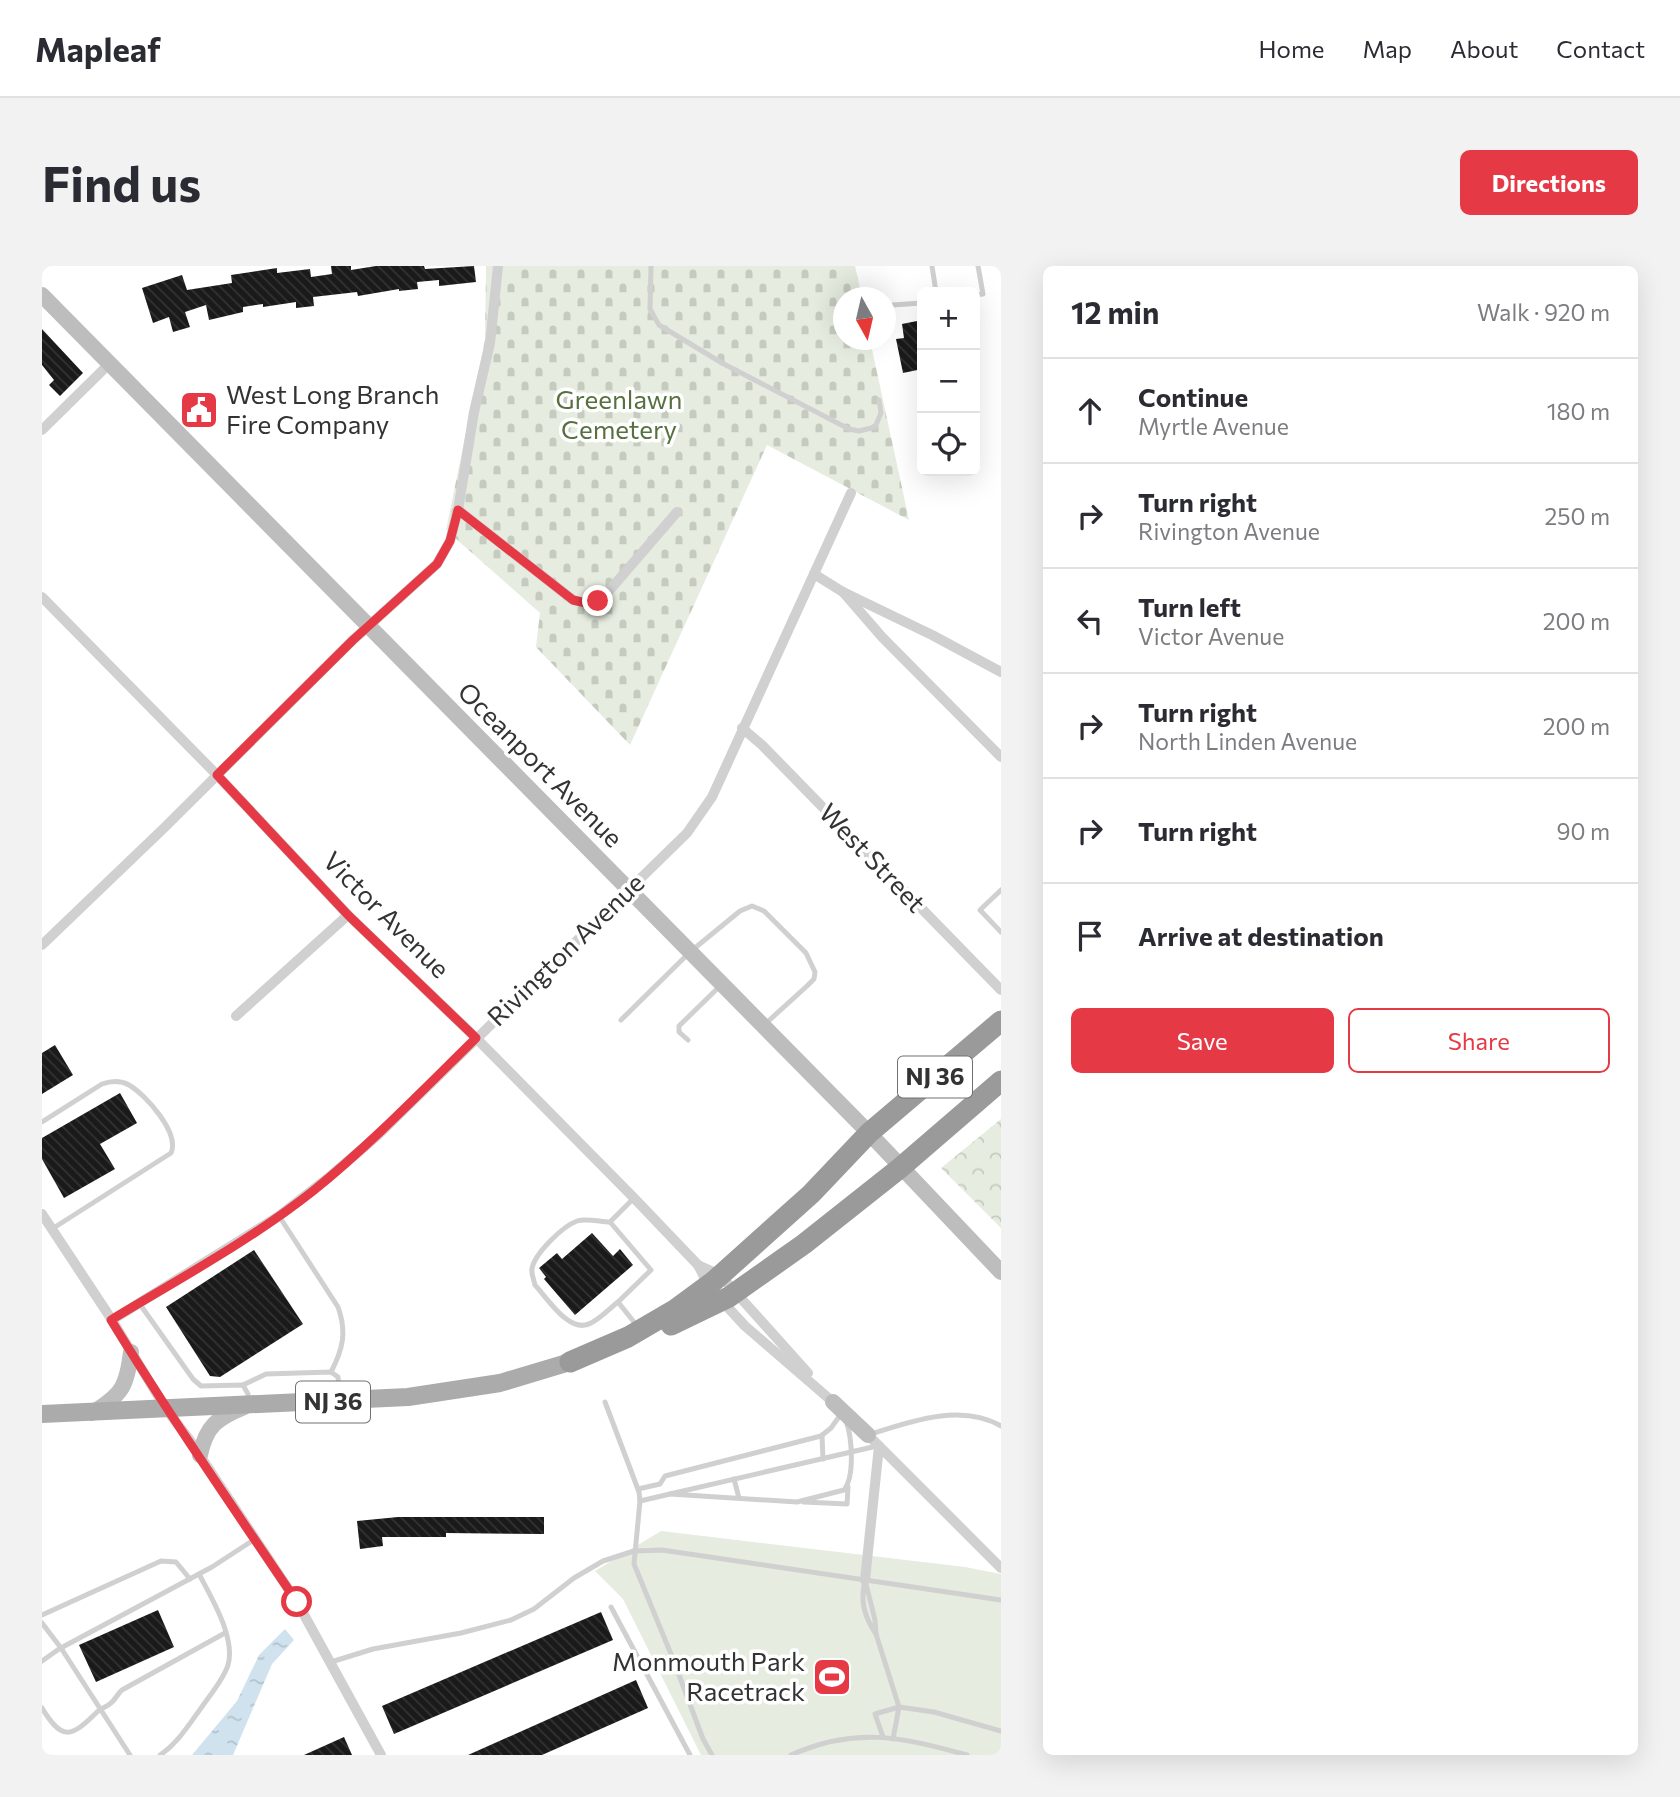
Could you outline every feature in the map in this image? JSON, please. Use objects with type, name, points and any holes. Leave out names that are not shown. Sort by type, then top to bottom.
[{"type":"highway","name":"NJ 36","points":[[570,1362],[640,1339],[721,1288],[869,1133],[1001,1021]]},
{"type":"highway","name":"NJ 36","points":[[570,1362],[640,1330],[804,1244],[901,1168],[1001,1081]]},
{"type":"main road","name":"NJ 36","points":[[42,1414],[340,1402],[453,1392],[500,1383],[570,1362]]},
{"type":"street","points":[[42,945],[369,626],[437,564],[450,541],[458,510],[474,412],[490,343],[498,266]]},
{"type":"street","name":"Oceanport Avenue","points":[[43,298],[691,952],[1001,1272]]},
{"type":"street","points":[[42,430],[110,364]]},
{"type":"street","name":"Rivington Avenue","points":[[111,1320],[279,1216],[368,1143],[699,818],[712,797],[851,493]]},
{"type":"street","points":[[458,510],[573,600],[590,604],[601,599],[677,512]]},
{"type":"street","points":[[814,574],[843,592],[1001,672]]},
{"type":"street","points":[[843,592],[882,637],[1001,757]]},
{"type":"street","name":"Victor Avenue","points":[[42,597],[217,775],[348,915],[476,1038],[838,1406],[870,1444],[1001,1568]]},
{"type":"street","name":"West Street","points":[[743,728],[1001,990]]},
{"type":"street","points":[[236,1016],[348,915]]},
{"type":"street","points":[[42,1214],[166,1409],[200,1455],[307,1620],[381,1755]]},
{"type":"street","name":"Victor Avenue","points":[[698,1265],[721,1288],[745,1326],[838,1406]]},
{"type":"street","points":[[92,1413],[112,1401],[123,1387],[129,1372],[131,1352]]},
{"type":"street","points":[[200,1455],[203,1440],[211,1426],[218,1419],[246,1406]]},
{"type":"street","points":[[865,1580],[877,1465],[870,1444]]},
{"type":"lane","points":[[651,266],[650,309],[654,318],[666,330],[733,369],[849,429],[859,431],[875,427],[881,413],[879,400]]},
{"type":"lane","points":[[932,266],[935,287]]},
{"type":"lane","points":[[978,266],[983,294],[980,294]]},
{"type":"lane","points":[[896,305],[917,303]]},
{"type":"lane","points":[[1001,890],[980,910],[1001,932]]},
{"type":"lane","points":[[621,1020],[691,952],[745,907],[752,906],[759,908],[780,927],[811,960],[815,975],[807,986],[763,1026]]},
{"type":"lane","points":[[688,1040],[679,1032],[679,1027],[722,984]]},
{"type":"lane","points":[[42,1122],[102,1084],[113,1081],[127,1084],[143,1095],[163,1119],[173,1142],[171,1153],[52,1229]]},
{"type":"lane","points":[[610,1223],[634,1198]]},
{"type":"lane","points":[[279,1216],[338,1307],[343,1320],[342,1351],[331,1372]]},
{"type":"lane","points":[[579,1220],[610,1223],[651,1270],[618,1302],[590,1324],[579,1327],[571,1323],[535,1285],[532,1268],[538,1255],[563,1229],[579,1220]]},
{"type":"lane","points":[[618,1302],[640,1330]]},
{"type":"lane","points":[[139,1303],[193,1379],[201,1386],[243,1385],[266,1374],[331,1372],[338,1377],[340,1402]]},
{"type":"lane","points":[[243,1385],[248,1394],[246,1406]]},
{"type":"lane","points":[[605,1402],[638,1489],[640,1501],[634,1564],[712,1755]]},
{"type":"lane","points":[[638,1489],[660,1484],[665,1476],[822,1435],[831,1428],[838,1406]]},
{"type":"lane","points":[[670,1494],[847,1503],[851,1436],[838,1406]]},
{"type":"lane","points":[[640,1501],[851,1452],[870,1444],[898,1426],[954,1414],[976,1416],[1001,1426]]},
{"type":"lane","points":[[822,1435],[823,1459]]},
{"type":"lane","points":[[734,1479],[739,1498]]},
{"type":"lane","points":[[797,1502],[839,1492],[848,1483]]},
{"type":"lane","points":[[660,1484],[663,1496]]},
{"type":"lane","points":[[42,1661],[61,1648],[199,1574],[254,1539]]},
{"type":"lane","points":[[331,1662],[373,1649],[461,1633],[511,1620],[534,1609],[590,1567],[603,1560],[634,1551],[662,1550],[1001,1600]]},
{"type":"lane","points":[[42,1615],[162,1562],[176,1562],[190,1578]]},
{"type":"lane","points":[[160,1755],[181,1736],[227,1668],[229,1653],[225,1633],[199,1574]]},
{"type":"lane","points":[[865,1580],[862,1600],[876,1634],[899,1707],[893,1739]]},
{"type":"lane","points":[[611,1607],[690,1755]]},
{"type":"lane","points":[[42,1623],[130,1755]]},
{"type":"lane","points":[[42,1708],[58,1730],[67,1733],[92,1720],[112,1703],[122,1690],[225,1633]]},
{"type":"lane","points":[[883,1737],[876,1714],[899,1707],[934,1712],[1001,1731]]},
{"type":"lane","points":[[791,1755],[842,1737],[883,1737],[967,1755]]},
{"type":"green space","name":"Greenlawn Cemetery","points":[[486,266],[855,266],[860,287],[833,287],[833,350],[872,350],[909,520],[767,445],[630,745],[536,647],[540,613],[446,530],[485,340]]},
{"type":"green space","points":[[1001,1119],[1001,1228],[941,1168]]},
{"type":"green space","name":"Monmouth Park Racetrack","points":[[661,1531],[965,1567],[1001,1574],[1001,1755],[701,1755],[623,1599],[595,1571]]},
{"type":"water","points":[[285,1629],[294,1640],[272,1664],[233,1755],[192,1755],[237,1701],[259,1655]]},
{"type":"building","points":[[331,266],[351,266],[351,270],[376,266],[424,266],[425,269],[474,266],[476,282],[439,286],[439,280],[417,282],[418,289],[399,289],[358,296],[357,292],[313,297],[314,306],[296,308],[296,302],[263,307],[263,304],[243,307],[243,312],[209,320],[206,305],[185,312],[190,327],[173,332],[169,317],[153,323],[142,288],[182,275],[187,290],[232,283],[231,275],[277,268],[277,273],[310,269],[311,277],[332,274]]},
{"type":"building","points":[[917,321],[917,370],[903,373],[896,339],[904,338],[902,324]]},
{"type":"building","points":[[42,329],[83,373],[60,396],[49,385],[54,380],[42,365]]},
{"type":"building","points":[[55,1045],[73,1075],[42,1094],[42,1053]]},
{"type":"building","points":[[120,1093],[137,1123],[100,1144],[115,1169],[64,1198],[42,1159],[42,1138]]},
{"type":"building","points":[[592,1233],[613,1256],[620,1249],[633,1265],[575,1315],[544,1279],[546,1277],[539,1268],[557,1253],[562,1259]]},
{"type":"building","points":[[254,1250],[303,1324],[220,1377],[210,1376],[166,1307]]},
{"type":"building","points":[[398,1517],[544,1517],[544,1534],[446,1533],[446,1537],[382,1537],[383,1546],[360,1549],[357,1521]]},
{"type":"building","points":[[158,1610],[174,1647],[96,1682],[79,1645]]},
{"type":"building","points":[[601,1612],[613,1640],[394,1734],[382,1706]]},
{"type":"building","points":[[636,1680],[648,1708],[542,1755],[468,1755]]},
{"type":"building","points":[[344,1737],[352,1755],[304,1755]]},
{"type":"place","name":"West Long Branch Fire Company","points":[[199,410]]},
{"type":"place","name":"Monmouth Park Racetrack","points":[[832,1677]]},
{"type":"route","points":[[297,1602],[189,1439],[166,1409],[111,1320],[279,1216],[312,1191],[377,1136],[476,1038],[348,915],[217,775],[353,640],[427,575],[437,564],[450,541],[458,510],[573,600],[590,604],[598,601]]}]
